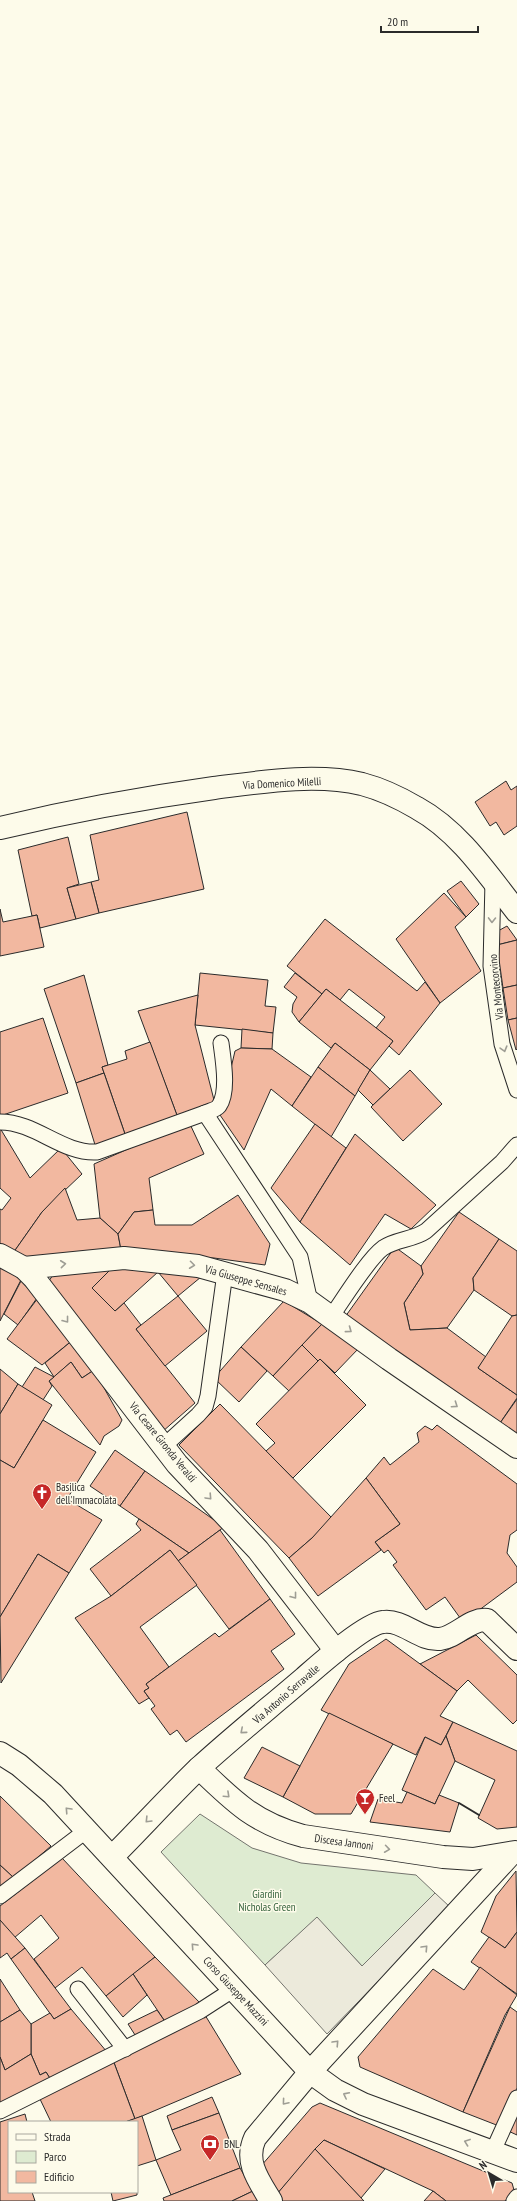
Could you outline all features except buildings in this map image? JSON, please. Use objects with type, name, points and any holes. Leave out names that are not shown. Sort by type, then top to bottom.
[{"type":"street","name":"Via Domenico Milelli","points":[[0,828],[59,814],[128,801],[213,788],[263,782],[339,781],[361,784],[387,793],[418,808],[436,820],[457,839],[517,912]]},
{"type":"street","points":[[0,1255],[24,1268]]},
{"type":"street","name":"Via Giuseppe Sensales","points":[[24,1268],[124,1258],[198,1266],[285,1290],[310,1302],[517,1447]]},
{"type":"street","name":"Via Cesare Gironda Veraldi","points":[[24,1268],[177,1464],[258,1550],[336,1651]]},
{"type":"street","name":"Via Antonio Serravalle","points":[[112,1857],[199,1768],[336,1651],[374,1625],[382,1622],[392,1622],[430,1638],[439,1639],[449,1637],[478,1620],[487,1620],[491,1622],[517,1650]]},
{"type":"street","name":"Corso Giuseppe Mazzini","points":[[0,1753],[19,1765],[53,1794],[310,2072],[335,2090],[363,2104],[517,2161]]},
{"type":"street","name":"Discesa Jannoni","points":[[199,1768],[238,1806],[258,1819],[280,1830],[296,1834],[443,1857],[473,1859],[514,1853]]},
{"type":"street","points":[[271,2201],[254,2173],[250,2149],[255,2138],[310,2072],[514,1853]]},
{"type":"lane","name":"Via Montecorvino","points":[[493,881],[491,966],[502,1044],[517,1090]]},
{"type":"lane","points":[[0,1122],[10,1122],[29,1127],[74,1149],[97,1152],[215,1110],[220,1104],[225,1083],[221,1043]]},
{"type":"lane","points":[[205,1113],[300,1257],[310,1302]]},
{"type":"lane","points":[[331,1317],[377,1253],[392,1244],[411,1239],[426,1231],[502,1162],[517,1145]]},
{"type":"lane","points":[[164,1446],[205,1407],[225,1273]]},
{"type":"lane","points":[[0,1896],[87,1830]]},
{"type":"lane","points":[[78,1989],[125,2049]]},
{"type":"lane","points":[[0,2111],[200,2011],[234,1990]]},
{"type":"lane","points":[[493,2151],[517,2098]]},
{"type":"lane","points":[[514,2201],[517,2197]]},
{"type":"green space","name":"Giardini Nicholas Green","points":[[200,1814],[252,1848],[301,1863],[416,1875],[435,1893],[362,1966],[317,1918],[265,1965],[161,1852]]},
{"type":"shaded area","points":[[435,1893],[450,1907],[327,2034],[265,1965],[317,1917],[362,1966]]},
{"type":"wall","points":[[459,1803],[479,1815]]},
{"type":"place","name":"Basilica dell'Immacolata","points":[[42,1510]]},
{"type":"place","name":"Feel","points":[[365,1815]]},
{"type":"place","name":"BNL","points":[[210,2161]]}]
